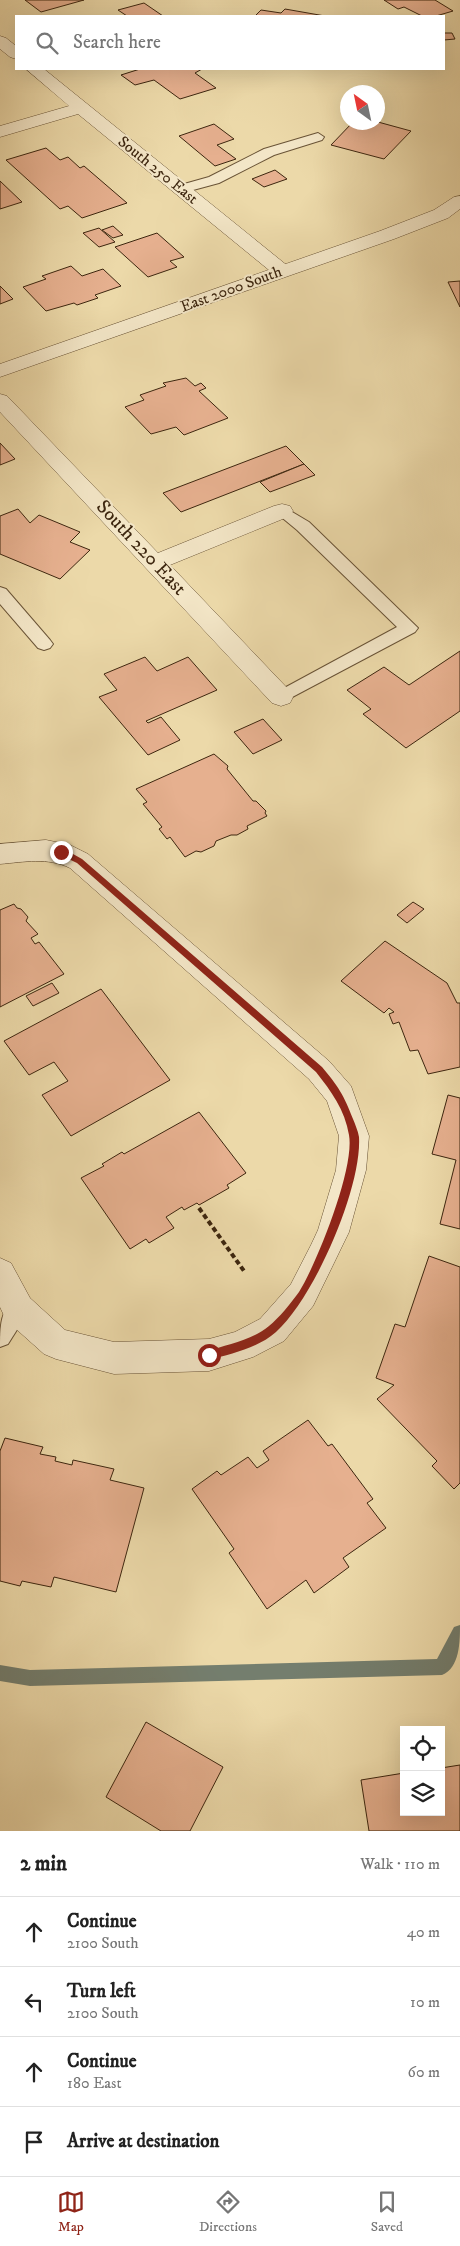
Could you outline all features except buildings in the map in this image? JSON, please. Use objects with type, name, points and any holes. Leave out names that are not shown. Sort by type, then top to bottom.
[{"type":"street","points":[[0,41],[15,53]]},
{"type":"street","name":"South 250 East","points":[[35,70],[282,271]]},
{"type":"street","points":[[0,132],[82,107]]},
{"type":"street","name":"East 2000 South","points":[[0,371],[387,235],[441,214],[460,201]]},
{"type":"street","name":"South 220 East","points":[[0,400],[281,697]]},
{"type":"street","points":[[154,563],[282,511]]},
{"type":"street","points":[[0,854],[46,850],[61,852],[79,861],[319,1070],[340,1095],[354,1136],[350,1170],[333,1232],[302,1295],[272,1330],[241,1346],[209,1355],[114,1358],[56,1343],[18,1309],[0,1273]]},
{"type":"lane","points":[[182,189],[214,180],[269,152],[318,137]]},
{"type":"lane","points":[[281,697],[409,628],[303,526],[282,511]]},
{"type":"lane","points":[[0,593],[44,644]]},
{"type":"lane","points":[[0,1336],[18,1309]]},
{"type":"path","points":[[199,1208],[244,1271]]},
{"type":"waterway","points":[[0,1673],[30,1678],[442,1667],[460,1633]]},
{"type":"route","points":[[61,852],[79,861],[319,1070],[340,1095],[354,1136],[350,1170],[333,1232],[302,1295],[272,1330],[241,1346],[209,1355]]}]
